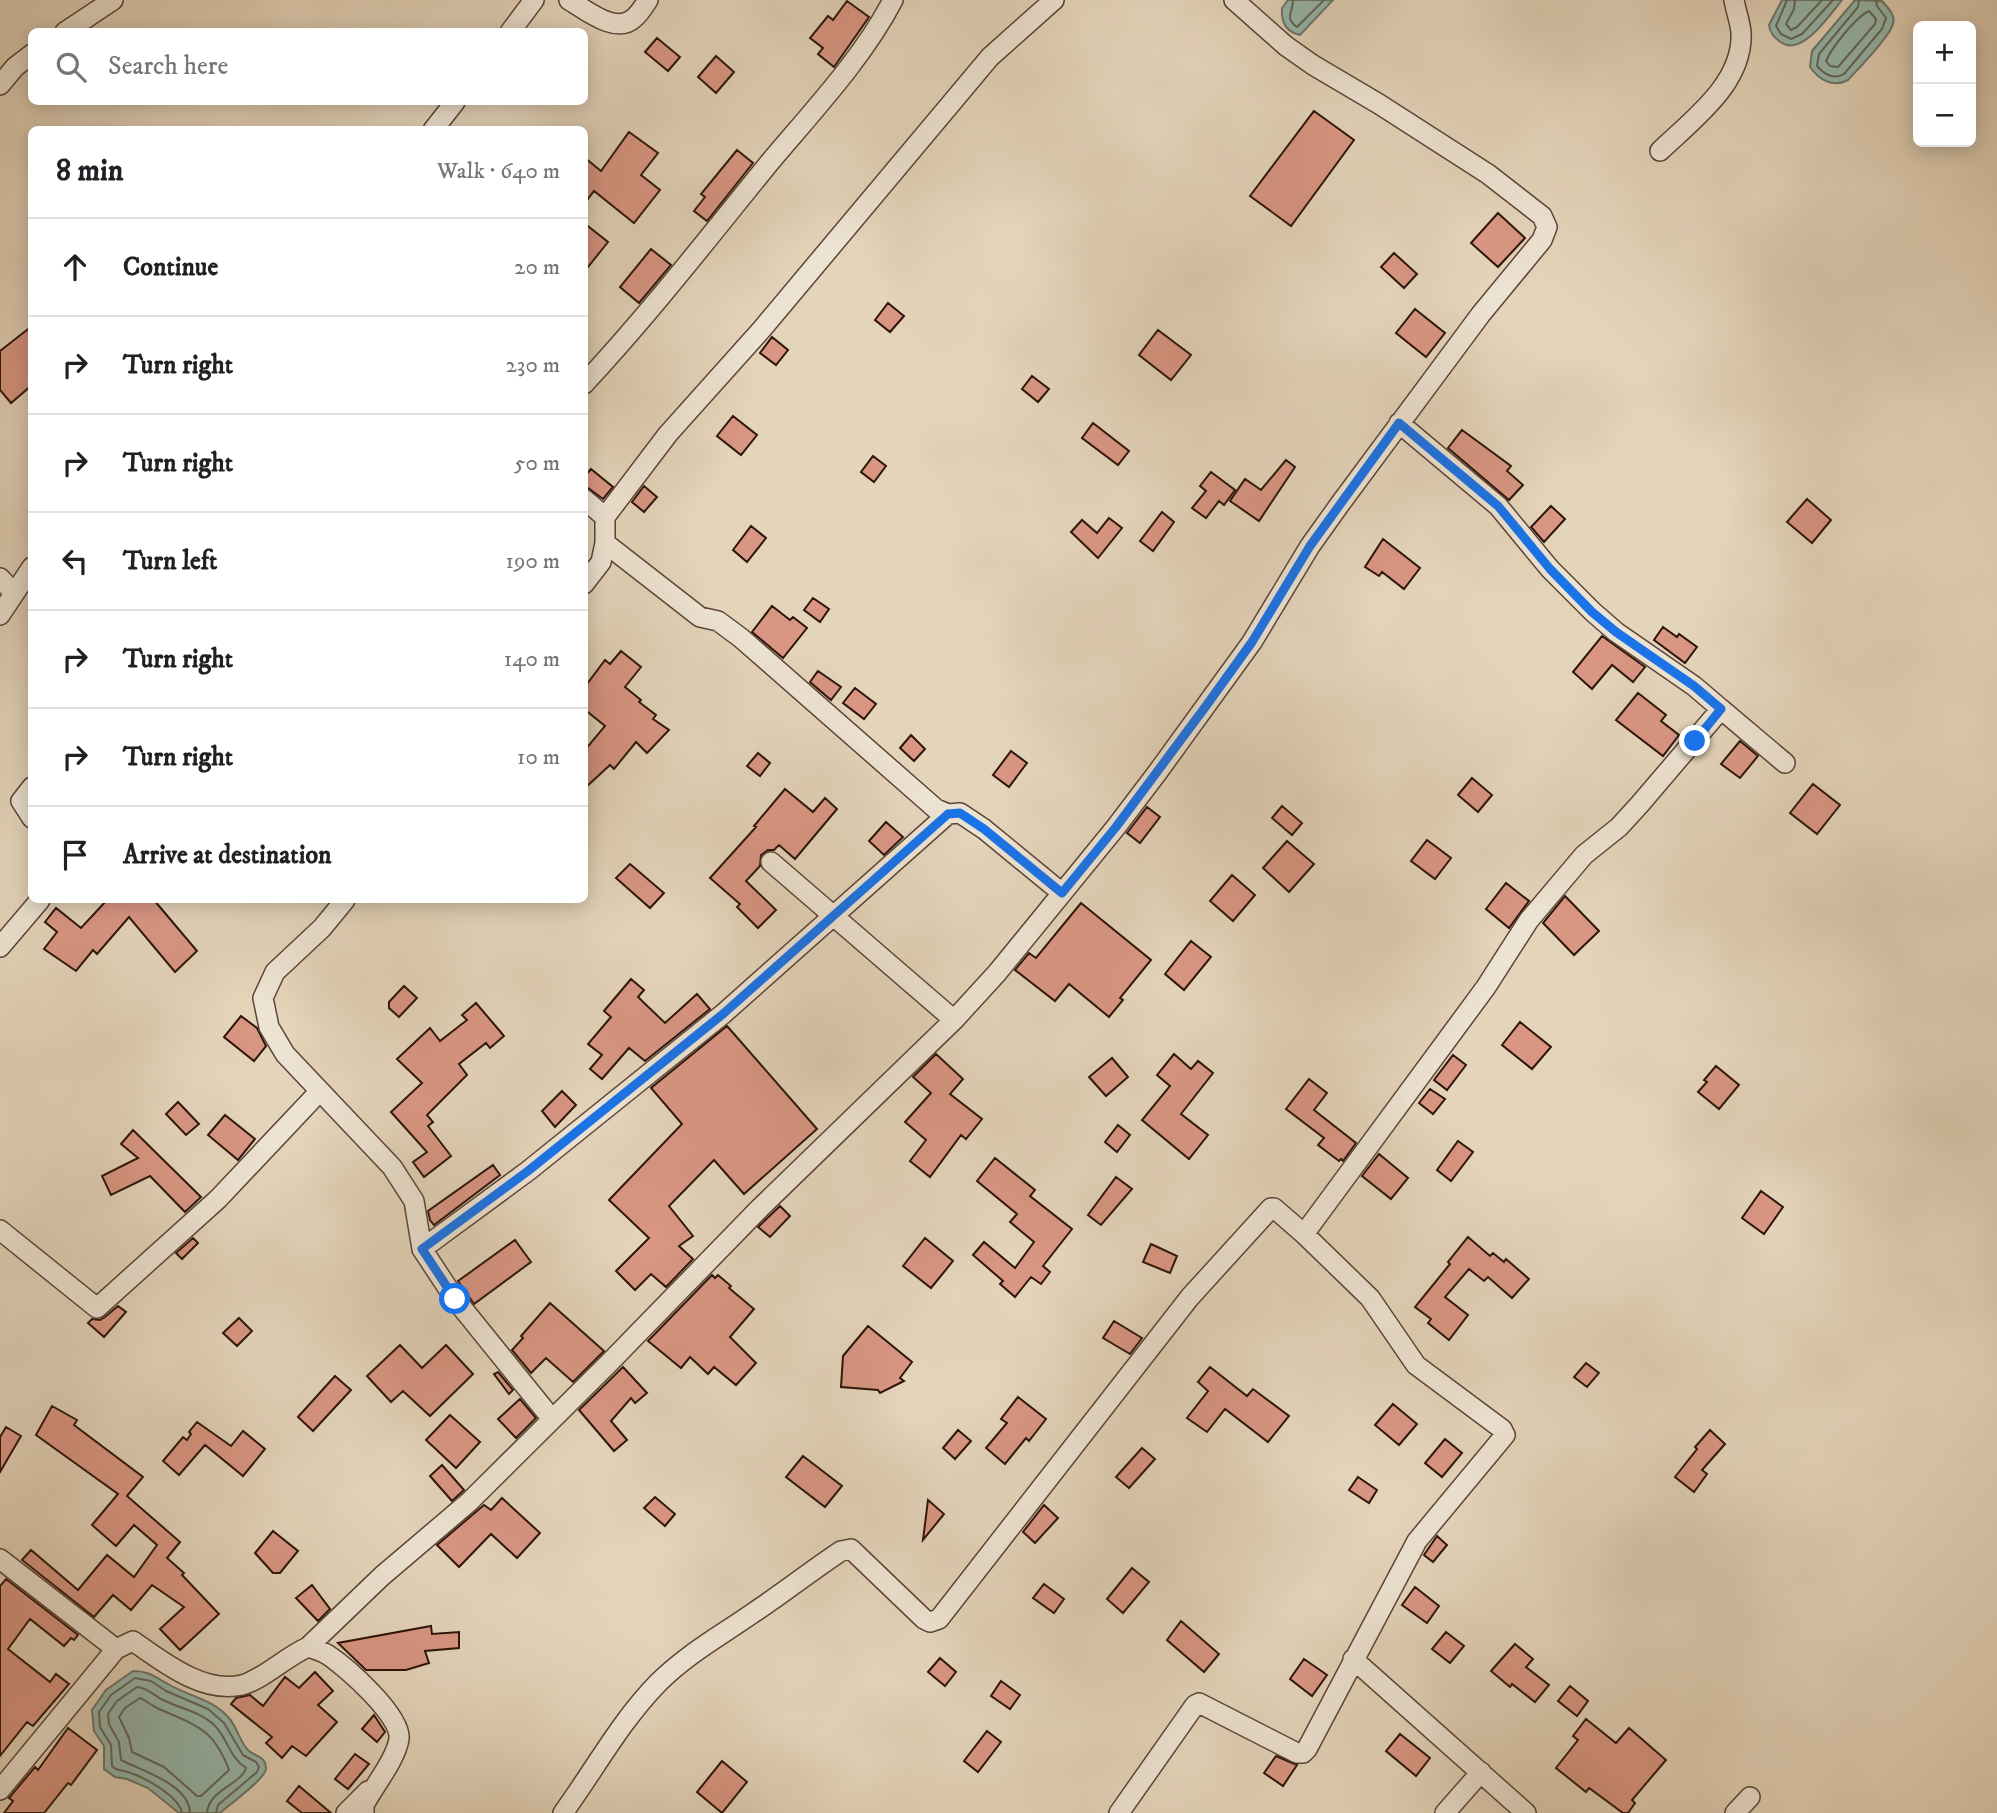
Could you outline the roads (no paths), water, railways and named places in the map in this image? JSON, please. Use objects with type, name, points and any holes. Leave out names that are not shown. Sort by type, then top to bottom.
[{"type":"street","points":[[71,28],[113,0]]},
{"type":"street","points":[[513,28],[534,0]]},
{"type":"street","points":[[569,0],[608,21],[622,24],[634,19],[648,0]]},
{"type":"street","points":[[588,380],[644,317],[819,102],[883,20],[893,0]]},
{"type":"street","points":[[588,579],[601,562],[605,543],[605,517],[668,433],[771,320],[989,57],[1054,0]]},
{"type":"street","points":[[0,1790],[116,1649],[133,1641],[180,1671],[213,1686],[242,1685],[308,1647],[382,1576],[468,1502],[760,1208],[954,1020],[997,973],[1116,827],[1252,642],[1310,546],[1399,423],[1481,314],[1542,240],[1547,227],[1542,216],[1488,174],[1313,65],[1286,46],[1234,0]]},
{"type":"street","points":[[1660,152],[1707,106],[1728,80],[1740,54],[1741,32],[1734,0]]},
{"type":"street","points":[[0,85],[15,67],[28,57]]},
{"type":"street","points":[[436,126],[453,105]]},
{"type":"street","points":[[1399,423],[1498,506],[1550,569],[1592,612],[1683,678],[1784,763]]},
{"type":"street","points":[[588,502],[605,517]]},
{"type":"street","points":[[605,543],[700,617],[718,621],[741,638],[936,808],[948,814],[960,813],[984,829],[1062,893]]},
{"type":"street","points":[[0,615],[28,573]]},
{"type":"street","points":[[0,578],[14,593]]},
{"type":"street","points":[[1304,1234],[1486,987],[1529,920],[1584,855],[1619,827],[1640,804],[1721,709]]},
{"type":"street","points":[[28,793],[22,801],[28,811]]},
{"type":"street","points":[[422,1249],[528,1171],[723,1014],[948,814]]},
{"type":"street","points":[[771,862],[954,1020]]},
{"type":"street","points":[[0,947],[37,903]]},
{"type":"street","points":[[343,903],[322,928],[275,972],[263,998],[269,1027],[285,1054],[392,1167],[414,1200],[422,1249],[455,1299],[552,1419]]},
{"type":"street","points":[[0,1230],[97,1308],[218,1199],[319,1092]]},
{"type":"street","points":[[563,1813],[609,1744],[659,1683],[714,1637],[841,1551],[851,1549],[924,1619],[930,1622],[939,1619],[1190,1297],[1271,1208],[1277,1209],[1370,1298],[1416,1366],[1502,1429],[1505,1435],[1417,1541],[1303,1753],[1297,1753],[1199,1703],[1119,1813]]},
{"type":"street","points":[[0,1559],[116,1649]]},
{"type":"street","points":[[308,1647],[326,1653],[355,1677],[393,1720],[400,1735],[396,1751],[364,1805],[364,1813]]},
{"type":"street","points":[[1353,1659],[1526,1813]]},
{"type":"street","points":[[1445,1813],[1481,1772]]},
{"type":"street","points":[[346,1813],[374,1786]]},
{"type":"street","points":[[1735,1813],[1751,1797]]},
{"type":"water","points":[[1288,0],[1333,0],[1300,35],[1288,29],[1282,18],[1282,8]]},
{"type":"water","points":[[1782,0],[1842,0],[1815,32],[1807,39],[1790,46],[1775,38],[1770,31],[1769,25]]},
{"type":"water","points":[[1855,0],[1882,1],[1894,21],[1880,45],[1848,80],[1832,83],[1818,76],[1810,67],[1812,51]]},
{"type":"water","points":[[133,1671],[152,1675],[216,1706],[232,1722],[246,1748],[264,1762],[266,1769],[260,1779],[220,1813],[179,1813],[148,1788],[115,1777],[104,1769],[104,1746],[94,1731],[92,1710],[106,1690]]}]
